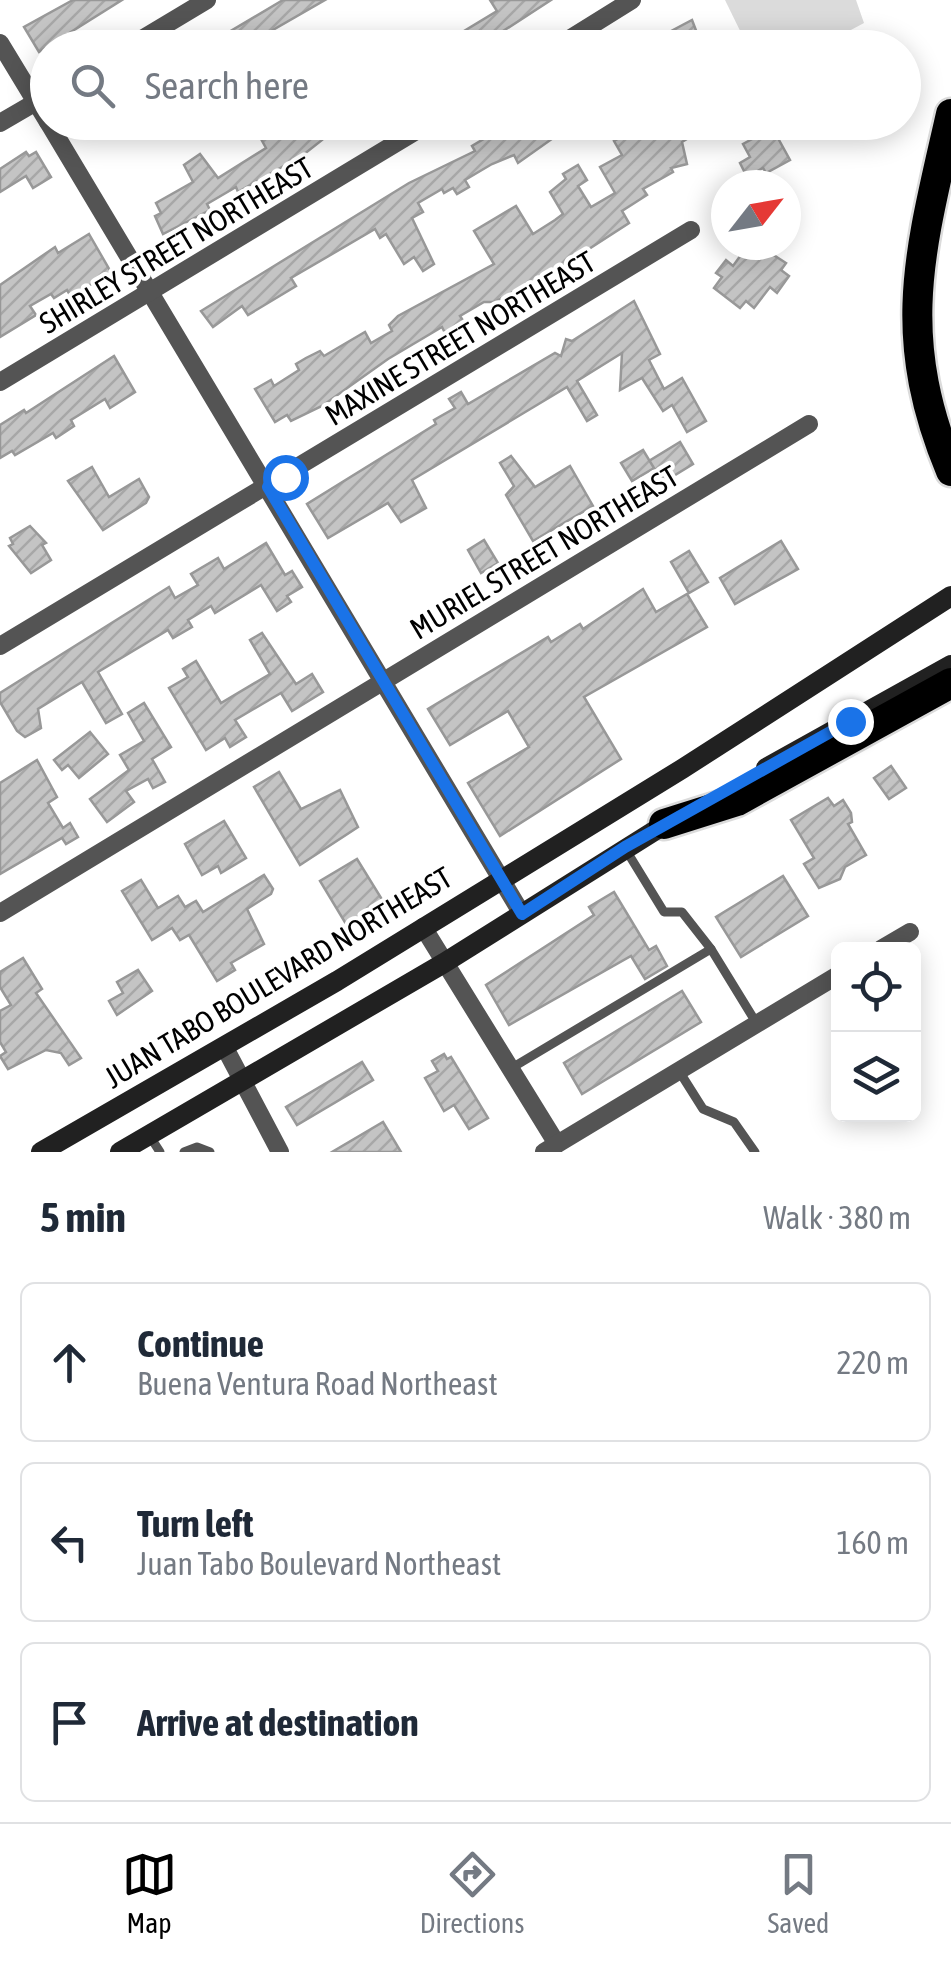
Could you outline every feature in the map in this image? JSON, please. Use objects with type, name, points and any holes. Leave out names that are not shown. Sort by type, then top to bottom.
[{"type":"highway","points":[[951,114],[925,217],[917,332],[924,381],[951,471]]},
{"type":"highway","points":[[918,276],[929,293],[932,354],[951,436]]},
{"type":"highway","points":[[918,276],[908,292],[916,385],[932,447],[951,492]]},
{"type":"highway","points":[[664,824],[737,802],[951,683]]},
{"type":"main road","name":"JUAN TABO BOULEVARD NORTHEAST","points":[[41,1152],[682,769],[951,596]]},
{"type":"main road","points":[[120,1152],[154,1144],[242,1083],[444,964],[625,847],[951,664]]},
{"type":"street","points":[[157,30],[207,0]]},
{"type":"street","points":[[583,30],[632,0]]},
{"type":"street","points":[[0,44],[30,83]]},
{"type":"street","points":[[0,123],[30,105]]},
{"type":"street","points":[[59,140],[522,914]]},
{"type":"street","name":"SHIRLEY STREET NORTHEAST","points":[[0,382],[402,140]]},
{"type":"street","name":"MAXINE STREET NORTHEAST","points":[[0,646],[691,230]]},
{"type":"street","name":"MURIEL STREET NORTHEAST","points":[[0,913],[809,424]]},
{"type":"street","points":[[423,927],[510,1069],[550,1148],[831,979]]},
{"type":"street","points":[[894,942],[910,932]]},
{"type":"street","points":[[224,1046],[280,1152]]},
{"type":"lane","points":[[625,847],[664,912],[682,912],[712,949],[758,1024]]},
{"type":"lane","points":[[510,1069],[712,949]]},
{"type":"lane","points":[[680,1071],[703,1110],[734,1122],[755,1152]]},
{"type":"lane","points":[[184,1152],[198,1147],[210,1152]]},
{"type":"shaded area","points":[[725,0],[856,0],[864,23],[851,30],[740,30]]},
{"type":"building","points":[[73,0],[122,0],[74,30],[30,30],[30,37],[24,27]]},
{"type":"building","points":[[283,0],[325,0],[273,30],[232,30]]},
{"type":"building","points":[[490,0],[551,0],[505,30],[466,30],[497,11]]},
{"type":"building","points":[[692,20],[696,30],[673,30]]},
{"type":"building","points":[[262,140],[322,140],[238,192],[236,187],[207,204],[210,210],[163,234],[155,216],[161,213],[156,203],[193,182],[184,165],[200,154],[218,178],[266,148]]},
{"type":"building","points":[[482,140],[550,140],[518,163],[514,155],[492,164],[465,180],[469,187],[457,194],[453,188],[444,193],[442,189],[418,203],[423,212],[412,218],[434,264],[423,271],[414,257],[404,264],[386,234],[380,238],[375,229],[291,278],[296,286],[248,315],[242,306],[213,327],[201,311],[409,183],[475,151],[472,146]]},
{"type":"building","points":[[685,140],[682,142],[687,164],[671,168],[673,172],[643,189],[647,195],[622,211],[629,223],[558,269],[494,302],[484,302],[460,316],[464,322],[445,333],[442,327],[322,406],[291,421],[287,415],[275,422],[255,389],[271,380],[274,386],[299,370],[296,364],[306,358],[320,351],[324,356],[365,332],[371,343],[392,331],[389,325],[398,316],[494,264],[474,231],[516,206],[533,234],[563,214],[550,192],[566,179],[563,174],[578,165],[587,180],[578,186],[591,207],[615,193],[600,167],[622,155],[614,141]]},
{"type":"building","points":[[750,140],[779,140],[790,160],[772,170],[744,170],[740,163],[750,157],[743,144]]},
{"type":"building","points":[[26,152],[29,156],[36,152],[51,177],[33,188],[26,176],[0,192],[0,169]]},
{"type":"building","points":[[89,234],[112,274],[70,295],[67,290],[54,298],[51,294],[30,306],[36,315],[0,337],[0,285],[55,247],[58,253]]},
{"type":"building","points":[[726,260],[733,266],[737,260],[781,260],[786,263],[781,270],[789,276],[777,293],[770,287],[754,308],[746,301],[740,308],[714,288],[722,277],[716,273]]},
{"type":"building","points":[[634,301],[660,354],[649,360],[664,389],[682,378],[706,421],[687,432],[672,405],[663,411],[642,378],[620,390],[622,353],[577,381],[597,415],[587,421],[567,387],[412,480],[426,508],[401,522],[388,503],[328,538],[307,504],[436,424],[434,420],[455,408],[449,399],[461,392],[468,404],[555,353],[561,356],[566,339],[572,341]]},
{"type":"building","points":[[114,356],[135,392],[110,408],[105,399],[71,420],[74,426],[56,438],[53,433],[15,455],[12,451],[0,458],[0,425],[24,410],[26,413]]},
{"type":"building","points":[[680,442],[693,464],[662,483],[649,461]]},
{"type":"building","points":[[643,450],[654,468],[632,481],[621,463]]},
{"type":"building","points":[[511,456],[535,487],[570,466],[593,506],[533,541],[506,495],[514,486],[500,463]]},
{"type":"building","points":[[92,467],[109,497],[139,479],[149,497],[146,503],[103,530],[68,481]]},
{"type":"building","points":[[30,526],[46,543],[42,545],[51,560],[31,573],[9,546],[13,544],[10,538]]},
{"type":"building","points":[[484,540],[498,563],[481,573],[468,550]]},
{"type":"building","points":[[781,541],[798,569],[735,604],[720,578]]},
{"type":"building","points":[[266,543],[285,575],[292,571],[302,587],[287,596],[291,602],[277,611],[261,585],[215,613],[211,606],[188,620],[192,627],[173,638],[168,630],[98,672],[122,714],[106,723],[82,682],[38,709],[41,728],[25,737],[17,731],[0,702],[0,693],[169,587],[175,598],[198,585],[191,574],[218,558],[224,569]]},
{"type":"building","points":[[689,551],[708,582],[689,593],[671,562]]},
{"type":"building","points":[[643,589],[656,612],[687,594],[707,627],[584,697],[621,759],[500,836],[468,783],[529,747],[508,711],[450,745],[428,709],[548,637],[551,642],[580,624],[583,629]]},
{"type":"building","points":[[262,633],[296,684],[312,674],[323,692],[292,711],[281,693],[235,720],[246,737],[230,747],[225,738],[206,750],[169,688],[188,677],[183,669],[196,661],[221,703],[270,674],[250,640]]},
{"type":"building","points":[[144,703],[171,747],[152,759],[165,782],[153,788],[148,779],[126,791],[134,802],[107,822],[90,799],[129,770],[120,755],[144,741],[128,713]]},
{"type":"building","points":[[90,732],[108,754],[79,778],[68,765],[62,770],[54,760]]},
{"type":"building","points":[[37,760],[57,797],[48,803],[63,828],[70,823],[78,837],[66,844],[62,838],[0,874],[0,783]]},
{"type":"building","points":[[891,766],[906,788],[889,799],[874,778]]},
{"type":"building","points":[[279,772],[301,809],[340,790],[358,827],[300,865],[254,787]]},
{"type":"building","points":[[828,798],[834,806],[843,800],[851,813],[852,822],[848,824],[866,855],[845,867],[840,879],[819,888],[804,864],[814,858],[791,820]]},
{"type":"building","points":[[224,821],[246,858],[221,873],[218,866],[202,875],[185,844]]},
{"type":"building","points":[[357,859],[383,901],[346,924],[320,881]]},
{"type":"building","points":[[264,875],[273,889],[271,894],[247,909],[264,944],[231,963],[235,970],[217,981],[189,935],[180,940],[172,928],[152,940],[122,891],[141,880],[158,908],[178,896],[185,907],[196,901],[203,912]]},
{"type":"building","points":[[783,876],[808,916],[741,957],[716,917]]},
{"type":"building","points":[[614,892],[649,950],[656,946],[667,966],[645,979],[631,956],[509,1025],[486,985],[594,915],[589,907]]},
{"type":"building","points":[[23,958],[42,989],[36,993],[81,1058],[69,1065],[61,1053],[46,1050],[8,1069],[0,1056],[6,1052],[0,1042],[0,1011],[11,1005],[0,987],[0,972]]},
{"type":"building","points":[[138,970],[152,991],[117,1015],[109,1001],[123,993],[117,982]]},
{"type":"building","points":[[682,991],[701,1022],[582,1094],[564,1063]]},
{"type":"building","points":[[444,1054],[447,1059],[451,1057],[488,1118],[469,1129],[454,1105],[444,1111],[425,1078],[438,1071],[432,1061]]},
{"type":"building","points":[[362,1062],[373,1080],[297,1125],[286,1107]]},
{"type":"building","points":[[383,1122],[401,1152],[332,1152]]},
{"type":"route","points":[[285,477],[268,487],[522,914],[625,847],[850,721]]}]
